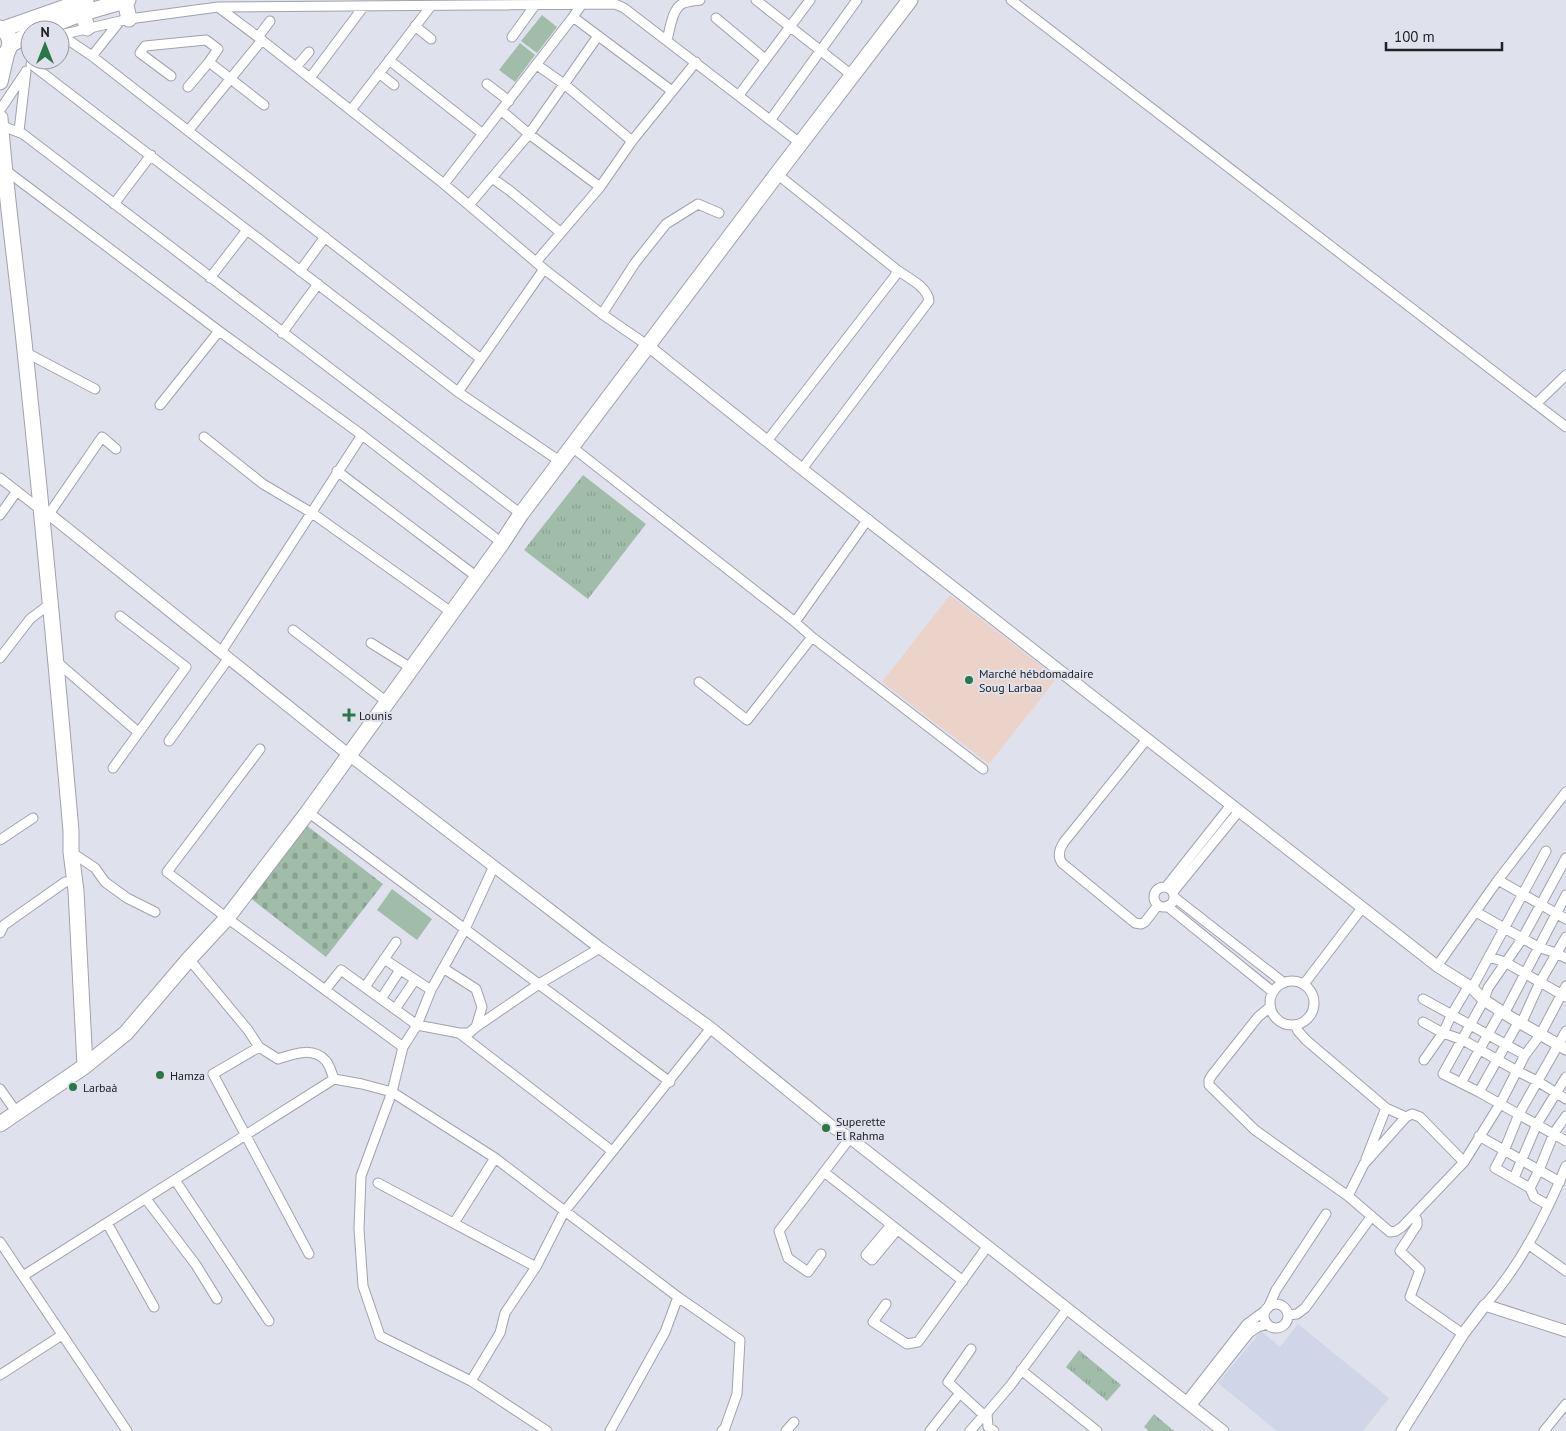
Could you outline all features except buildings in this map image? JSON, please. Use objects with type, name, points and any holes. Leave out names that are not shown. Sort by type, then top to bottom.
[{"type":"main road","points":[[1,28],[84,7],[126,0],[125,20]]},
{"type":"main road","points":[[0,1124],[85,1066],[126,1033],[227,918],[308,812],[478,577],[521,514],[647,345],[800,143],[854,76],[910,0]]},
{"type":"main road","points":[[84,7],[87,28]]},
{"type":"main road","points":[[59,20],[84,7]]},
{"type":"main road","points":[[0,82],[9,36],[1,28]]},
{"type":"main road","points":[[6,52],[20,42]]},
{"type":"main road","points":[[0,118],[4,169],[45,512],[71,831],[71,852],[76,881],[85,1066]]},
{"type":"street","points":[[667,40],[675,13],[680,6],[683,3],[700,0]]},
{"type":"street","points":[[756,0],[854,76]]},
{"type":"street","points":[[738,95],[810,0]]},
{"type":"street","points":[[771,119],[857,0]]},
{"type":"street","points":[[1011,0],[1566,428]]},
{"type":"street","points":[[444,184],[510,101],[573,17],[582,2]]},
{"type":"street","points":[[70,32],[125,20],[218,7],[534,5],[582,2],[612,4],[621,6],[667,40],[800,143]]},
{"type":"street","points":[[512,37],[534,5]]},
{"type":"street","points":[[310,78],[364,6]]},
{"type":"street","points":[[351,110],[431,6]]},
{"type":"street","points":[[218,7],[444,184],[544,269],[602,314],[647,345],[802,469],[1362,908],[1484,1000],[1562,1047]]},
{"type":"street","points":[[573,17],[672,91]]},
{"type":"street","points":[[716,18],[765,59]]},
{"type":"street","points":[[92,56],[125,20]]},
{"type":"street","points":[[188,131],[231,78],[270,21]]},
{"type":"street","points":[[415,26],[431,39]]},
{"type":"street","points":[[469,206],[529,134],[598,36]]},
{"type":"street","points":[[171,76],[140,53],[145,46],[206,40],[218,49],[188,87]]},
{"type":"street","points":[[70,42],[92,56],[481,359]]},
{"type":"street","points":[[296,67],[308,52]]},
{"type":"street","points":[[389,60],[483,134]]},
{"type":"street","points":[[209,62],[264,105]]},
{"type":"street","points":[[536,262],[600,187],[632,141],[696,62]]},
{"type":"street","points":[[537,65],[564,84],[632,141]]},
{"type":"street","points":[[0,110],[27,70]]},
{"type":"street","points":[[19,131],[29,70]]},
{"type":"street","points":[[37,70],[151,155],[458,392],[561,462]]},
{"type":"street","points":[[379,73],[394,85]]},
{"type":"street","points":[[487,84],[510,101]]},
{"type":"street","points":[[502,111],[529,134],[600,187]]},
{"type":"street","points":[[0,125],[19,131],[521,514]]},
{"type":"street","points":[[114,204],[151,155]]},
{"type":"street","points":[[4,169],[219,331],[362,435],[502,543]]},
{"type":"street","points":[[777,174],[924,290],[928,294],[929,301],[802,469]]},
{"type":"street","points":[[492,178],[560,232]]},
{"type":"street","points":[[602,314],[635,264],[666,224],[698,204],[719,213]]},
{"type":"street","points":[[210,278],[247,230]]},
{"type":"street","points":[[300,270],[325,237]]},
{"type":"street","points":[[458,392],[544,269]]},
{"type":"street","points":[[767,441],[895,276],[897,270]]},
{"type":"street","points":[[282,333],[318,284]]},
{"type":"street","points":[[160,406],[219,331]]},
{"type":"street","points":[[25,352],[95,389]]},
{"type":"street","points":[[1536,404],[1566,375]]},
{"type":"street","points":[[169,741],[362,435]]},
{"type":"street","points":[[45,512],[102,437],[116,448]]},
{"type":"street","points":[[204,437],[263,484],[312,513],[451,612]]},
{"type":"street","points":[[572,447],[796,622],[812,637],[983,769]]},
{"type":"street","points":[[337,472],[478,577]]},
{"type":"street","points":[[0,478],[349,755],[600,948],[711,1028],[834,1128],[850,1138],[1223,1431]]},
{"type":"street","points":[[0,515],[17,491]]},
{"type":"street","points":[[796,622],[868,519]]},
{"type":"street","points":[[0,658],[30,619],[51,603]]},
{"type":"street","points":[[113,768],[186,667],[120,616]]},
{"type":"street","points":[[293,630],[387,702]]},
{"type":"street","points":[[699,682],[746,720],[812,637]]},
{"type":"street","points":[[371,643],[411,668]]},
{"type":"street","points":[[57,662],[138,732]]},
{"type":"street","points":[[1147,739],[1060,849],[1060,860],[1135,922],[1141,924],[1163,906],[1171,904],[1171,892],[1235,808]]},
{"type":"street","points":[[260,749],[167,872],[404,1047]]},
{"type":"street","points":[[1437,966],[1498,880],[1566,792]]},
{"type":"street","points":[[308,812],[670,1082]]},
{"type":"street","points":[[0,840],[33,818]]},
{"type":"street","points":[[1424,1060],[1443,1033],[1452,1014],[1489,958],[1546,851]]},
{"type":"street","points":[[71,852],[94,868],[104,882],[126,898],[155,912]]},
{"type":"street","points":[[1566,858],[1522,939],[1488,988],[1484,1000],[1443,1074],[1566,1141]]},
{"type":"street","points":[[494,866],[465,929],[431,990],[404,1047],[392,1092],[361,1176],[359,1229],[363,1286],[380,1336],[471,1381],[547,1431]]},
{"type":"street","points":[[1498,880],[1566,919]]},
{"type":"street","points":[[1,926],[65,882],[76,881]]},
{"type":"street","points":[[1273,992],[1163,906],[1154,897],[1155,893],[1162,887],[1171,892],[1284,983]]},
{"type":"street","points":[[1461,1083],[1525,974],[1566,895]]},
{"type":"street","points":[[1304,984],[1362,908]]},
{"type":"street","points":[[1476,912],[1522,939],[1566,958]]},
{"type":"street","points":[[1479,1092],[1520,1023],[1540,982],[1566,937]]},
{"type":"street","points":[[365,987],[396,942]]},
{"type":"street","points":[[325,990],[341,970],[416,1025],[469,1033],[539,984],[600,948]]},
{"type":"street","points":[[1270,1007],[1258,1017],[1212,1075],[1209,1085],[1255,1130],[1348,1196],[1390,1232],[1394,1232],[1414,1215],[1464,1162],[1500,1104],[1525,1055],[1540,1035],[1564,992],[1540,982],[1505,962],[1489,958]]},
{"type":"street","points":[[189,959],[248,1030],[259,1047],[278,1059],[297,1052],[312,1052],[326,1061],[334,1079]]},
{"type":"street","points":[[384,959],[431,990]]},
{"type":"street","points":[[443,968],[476,989],[482,1007],[476,1027]]},
{"type":"street","points":[[380,999],[400,970]]},
{"type":"street","points":[[395,1009],[415,980]]},
{"type":"street","points":[[1284,983],[1304,984],[1313,996],[1314,1005],[1308,1018],[1296,1025],[1281,1022],[1274,1016],[1270,1007],[1273,992],[1284,983]]},
{"type":"street","points":[[1423,999],[1525,1055]]},
{"type":"street","points":[[1423,1022],[1443,1033],[1463,1040],[1566,1099]]},
{"type":"street","points":[[1296,1025],[1298,1031],[1306,1040],[1386,1108],[1406,1117]]},
{"type":"street","points":[[471,1381],[500,1333],[505,1313],[536,1267],[564,1212],[670,1082],[711,1028]]},
{"type":"street","points":[[1548,1205],[1534,1197],[1530,1188],[1495,1168],[1519,1114],[1537,1081],[1562,1047],[1566,1031]]},
{"type":"street","points":[[459,1033],[612,1152]]},
{"type":"street","points":[[259,1047],[214,1074],[309,1254]]},
{"type":"street","points":[[1514,1178],[1537,1124],[1566,1077]]},
{"type":"street","points":[[23,1276],[334,1079],[362,1084],[392,1092],[495,1158],[678,1297],[740,1340],[737,1394],[725,1428],[722,1431]]},
{"type":"street","points":[[0,1089],[17,1113]]},
{"type":"street","points":[[1348,1196],[1364,1164],[1386,1108]]},
{"type":"street","points":[[1364,1164],[1406,1117],[1412,1114],[1420,1117],[1464,1162]]},
{"type":"street","points":[[1530,1188],[1554,1133],[1566,1116]]},
{"type":"street","points":[[1479,1136],[1560,1182]]},
{"type":"street","points":[[821,1254],[808,1272],[788,1258],[779,1231],[850,1138]]},
{"type":"street","points":[[454,1223],[495,1158]]},
{"type":"street","points":[[1402,1431],[1463,1334],[1528,1244],[1560,1182],[1566,1166]]},
{"type":"street","points":[[824,1172],[963,1281]]},
{"type":"street","points":[[175,1180],[269,1322]]},
{"type":"street","points":[[378,1182],[536,1267]]},
{"type":"street","points":[[146,1199],[196,1265],[217,1299]]},
{"type":"street","points":[[1188,1404],[1247,1324],[1267,1309],[1279,1305],[1285,1309],[1288,1315],[1286,1322],[1281,1327],[1274,1328],[1267,1324],[1264,1318],[1267,1309],[1276,1290],[1326,1214]]},
{"type":"street","points":[[1414,1215],[1417,1225],[1400,1251],[1420,1270],[1410,1297],[1463,1334]]},
{"type":"street","points":[[1288,1315],[1298,1314],[1305,1308],[1371,1216]]},
{"type":"street","points":[[106,1223],[154,1307]]},
{"type":"street","points":[[0,1242],[127,1431]]},
{"type":"street","points":[[1528,1244],[1566,1272]]},
{"type":"street","points":[[886,1304],[873,1322],[907,1344],[918,1342],[987,1247]]},
{"type":"street","points":[[610,1431],[665,1332],[678,1297]]},
{"type":"street","points":[[1485,1304],[1566,1331]]},
{"type":"street","points":[[970,1431],[986,1416],[1067,1309]]},
{"type":"street","points":[[1188,1404],[1248,1333],[1267,1324]]},
{"type":"street","points":[[0,1376],[62,1335]]},
{"type":"street","points":[[971,1349],[948,1382],[986,1416],[988,1427],[994,1431]]},
{"type":"street","points":[[1021,1370],[1096,1431]]},
{"type":"street","points":[[930,1431],[956,1398]]},
{"type":"street","points":[[1544,1431],[1566,1404]]},
{"type":"street","points":[[786,1431],[794,1422]]},
{"type":"shaded area","name":"Marché hébdomadaire Soug Larbaa","points":[[950,595],[1057,678],[989,764],[882,682]]},
{"type":"shaded area","points":[[1298,1324],[1389,1398],[1363,1431],[1277,1431],[1218,1383],[1261,1331],[1280,1347]]},
{"type":"green space","points":[[542,15],[557,27],[537,53],[521,41]]},
{"type":"green space","points":[[520,43],[535,55],[515,82],[499,70]]},
{"type":"green space","points":[[583,475],[646,524],[588,599],[524,550]]},
{"type":"green space","points":[[306,825],[383,884],[326,957],[249,897]]},
{"type":"green space","points":[[392,889],[432,919],[417,940],[377,910]]},
{"type":"green space","points":[[1079,1350],[1121,1385],[1107,1401],[1066,1367]]},
{"type":"green space","points":[[1154,1414],[1174,1431],[1149,1431],[1144,1427]]},
{"type":"place","name":"Marché hébdomadaire Soug Larbaa","points":[[969,680]]},
{"type":"place","name":"Lounis","points":[[349,715]]},
{"type":"place","name":"Hamza","points":[[160,1075]]},
{"type":"place","name":"Larbaà","points":[[73,1087]]},
{"type":"place","name":"Superette El Rahma","points":[[826,1128]]}]
